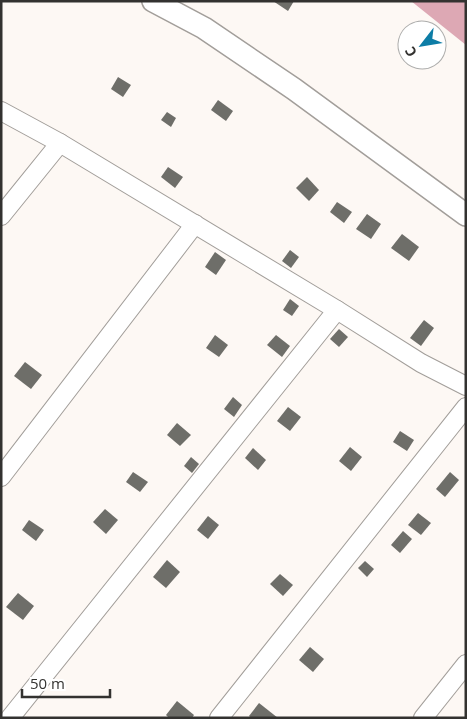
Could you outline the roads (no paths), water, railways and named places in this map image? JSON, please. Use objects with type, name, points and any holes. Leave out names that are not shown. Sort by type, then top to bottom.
[{"type":"main road","points":[[153,1],[204,28],[294,89],[466,215]]},
{"type":"street","points":[[1,111],[60,143],[195,224],[420,363],[466,386]]},
{"type":"street","points":[[1,216],[60,143]]},
{"type":"street","points":[[1,477],[195,224]]},
{"type":"street","points":[[10,718],[337,310]]},
{"type":"street","points":[[219,718],[466,407]]},
{"type":"street","points":[[423,718],[466,664]]}]
